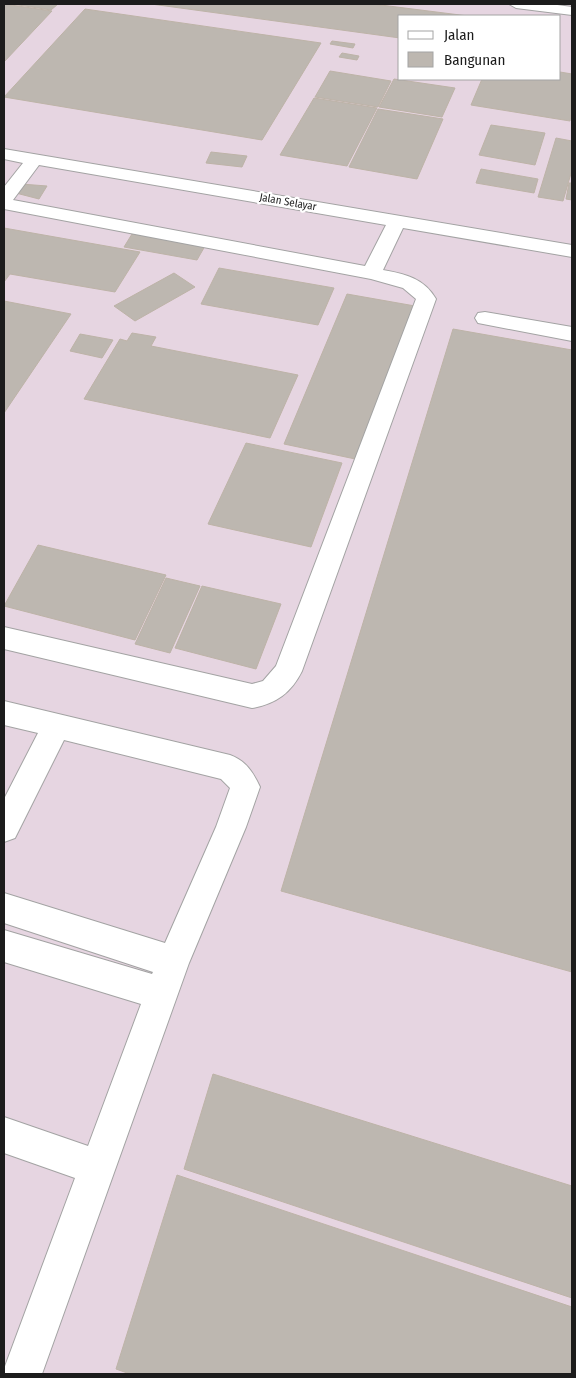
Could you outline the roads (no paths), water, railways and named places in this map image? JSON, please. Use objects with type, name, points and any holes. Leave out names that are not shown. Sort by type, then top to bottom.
[{"type":"street","points":[[516,4],[572,11]]},
{"type":"street","name":"Jalan Selayar","points":[[4,154],[572,250]]},
{"type":"street","points":[[4,199],[35,159]]},
{"type":"street","points":[[4,204],[371,273],[414,284],[422,289],[426,299],[288,671],[276,689],[266,695],[252,696],[4,638]]},
{"type":"street","points":[[371,273],[396,221]]},
{"type":"street","points":[[484,318],[572,334]]},
{"type":"street","points":[[4,713],[230,768],[245,787],[232,827],[173,962],[163,994],[22,1374]]},
{"type":"street","points":[[4,828],[56,726]]},
{"type":"street","points":[[4,908],[173,962]]},
{"type":"street","points":[[4,946],[163,994]]},
{"type":"street","points":[[4,1135],[98,1168]]}]
